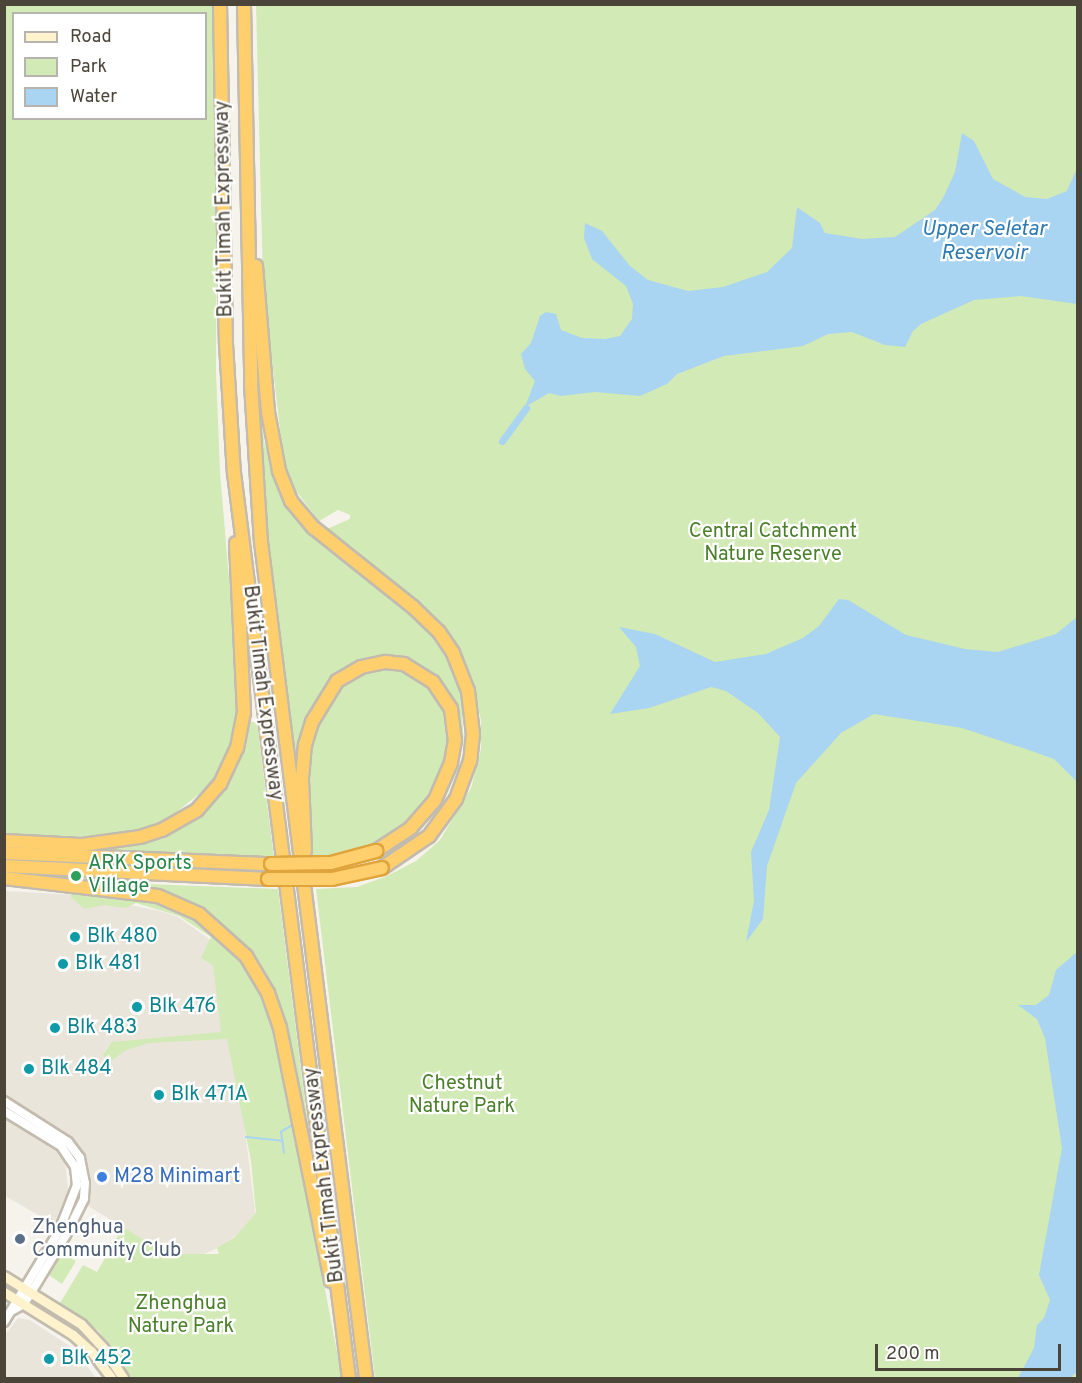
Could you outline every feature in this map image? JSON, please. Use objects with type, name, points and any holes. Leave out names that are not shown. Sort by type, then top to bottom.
[{"type":"highway","name":"Bukit Timah Expressway","points":[[220,4],[226,344],[234,473],[306,1014],[350,1378]]},
{"type":"highway","name":"Bukit Timah Expressway","points":[[244,4],[253,431],[261,542],[284,750],[304,883],[366,1378]]},
{"type":"highway","points":[[4,866],[312,880],[347,878],[382,868],[429,836],[460,792],[470,761],[473,734],[468,690],[453,653],[439,632],[314,528],[291,501],[279,471],[268,412],[255,250],[249,232]]},
{"type":"highway","points":[[4,841],[48,845],[109,843],[162,830],[183,819],[203,804],[226,774],[237,748],[244,713],[234,473]]},
{"type":"highway","points":[[4,853],[299,865],[331,863],[376,851],[411,828],[435,800],[448,772],[455,740],[451,709],[433,682],[404,664],[385,663],[361,667],[337,681],[312,722],[305,745],[302,778],[304,883]]},
{"type":"highway","points":[[4,878],[158,896],[199,914],[218,927],[246,956],[268,993],[280,1028],[329,1274],[341,1310]]},
{"type":"main road","points":[[4,1276],[27,1288],[91,1334],[123,1378]]},
{"type":"main road","points":[[4,1292],[73,1335],[91,1351],[111,1378]]},
{"type":"street","points":[[4,1101],[68,1142],[80,1158],[85,1178],[84,1199],[27,1288]]},
{"type":"street","points":[[4,1111],[61,1146],[77,1177],[76,1195],[64,1220],[20,1301],[4,1322]]},
{"type":"shaded area","points":[[5,891],[79,895],[160,911],[178,917],[208,938],[223,958],[256,1218],[225,1245],[204,1254],[166,1254],[85,1204],[89,1184],[82,1152],[58,1129],[5,1096]]},
{"type":"shaded area","points":[[5,1115],[49,1143],[65,1162],[69,1197],[54,1224],[5,1196]]},
{"type":"shaded area","points":[[18,1318],[30,1320],[74,1349],[96,1378],[5,1378],[5,1335]]},
{"type":"green space","points":[[5,5],[212,5],[217,132],[216,372],[220,472],[239,698],[228,753],[209,786],[169,818],[130,833],[102,837],[5,834]]},
{"type":"green space","name":"Central Catchment Nature Reserve","points":[[256,5],[1077,5],[1077,1378],[375,1378],[316,889],[357,887],[387,876],[416,861],[440,840],[471,788],[481,749],[481,720],[471,678],[451,637],[411,596],[327,529],[350,519],[350,515],[338,510],[319,521],[296,491],[284,463],[263,283]]},
{"type":"green space","points":[[258,372],[264,442],[285,504],[311,535],[402,606],[436,640],[452,668],[461,694],[464,748],[457,705],[439,678],[422,665],[400,658],[365,659],[336,675],[315,702],[308,718],[298,781],[268,542],[259,443]]},
{"type":"green space","points":[[385,668],[415,675],[430,686],[445,706],[449,739],[440,778],[419,812],[383,840],[357,851],[312,858],[310,765],[317,724],[340,686],[362,672]]},
{"type":"green space","points":[[250,722],[257,722],[274,858],[75,851],[141,844],[197,818],[231,780]]},
{"type":"green space","points":[[4,860],[147,870],[147,884],[278,889],[309,1132],[304,1133],[284,1037],[250,955],[214,919],[183,901],[5,883]]},
{"type":"green space","name":"Zhenghua Nature Park","points":[[71,889],[157,901],[197,918],[237,953],[263,991],[274,1024],[342,1378],[131,1378],[99,1331],[60,1303],[83,1265],[97,1272],[123,1227],[166,1254],[219,1254],[217,1248],[234,1238],[256,1213],[251,1161],[227,1039],[149,1043],[126,1050],[108,1063],[103,1055],[112,1042],[221,1032],[213,965],[201,958],[211,937],[179,916],[136,903],[126,908],[104,905],[84,909],[71,897]]},
{"type":"green space","points":[[62,1253],[76,1261],[62,1284],[49,1275]]},
{"type":"water","name":"Upper Seletar Reservoir","points":[[962,133],[974,141],[993,179],[1025,197],[1047,199],[1067,191],[1077,168],[1077,304],[1021,296],[974,300],[921,324],[913,331],[905,347],[885,345],[852,332],[828,334],[803,346],[724,356],[677,374],[667,384],[640,396],[595,392],[561,396],[549,393],[525,407],[535,381],[525,369],[521,354],[531,343],[540,316],[546,312],[556,314],[561,330],[582,338],[605,339],[620,336],[632,319],[633,304],[626,286],[592,259],[584,238],[585,223],[602,231],[630,266],[648,280],[688,291],[723,287],[767,272],[792,248],[797,207],[820,223],[825,233],[862,239],[895,237],[935,210],[943,198],[955,172]]},
{"type":"water","points":[[839,599],[848,600],[906,635],[965,649],[998,652],[1056,634],[1077,617],[1077,782],[1054,759],[1026,749],[962,728],[874,714],[841,733],[796,783],[767,866],[763,919],[746,942],[754,901],[751,852],[769,810],[780,737],[758,713],[726,691],[711,687],[649,708],[610,714],[640,666],[636,647],[619,627],[655,634],[715,662],[766,654],[803,638],[819,626]]},
{"type":"water","points":[[1077,952],[1077,1372],[1070,1378],[1018,1378],[1034,1348],[1037,1325],[1044,1318],[1050,1300],[1039,1275],[1062,1148],[1045,1038],[1037,1019],[1018,1005],[1036,1005],[1049,995],[1056,970]]},
{"type":"waterway","points":[[502,441],[526,408]]},
{"type":"waterway","points":[[284,1153],[281,1132],[292,1125]]},
{"type":"waterway","points":[[246,1137],[282,1141]]},
{"type":"place","name":"ARK Sports Village","points":[[76,876]]},
{"type":"place","name":"Blk 480","points":[[75,937]]},
{"type":"place","name":"Blk 481","points":[[63,964]]},
{"type":"place","name":"Blk 476","points":[[137,1007]]},
{"type":"place","name":"Blk 483","points":[[55,1028]]},
{"type":"place","name":"Blk 484","points":[[29,1069]]},
{"type":"place","name":"Blk 471A","points":[[159,1095]]},
{"type":"place","name":"M28 Minimart","points":[[102,1177]]},
{"type":"place","name":"Zhenghua Community Club","points":[[20,1239]]},
{"type":"place","name":"Blk 452","points":[[49,1359]]},
{"type":"park label","name":"Chestnut Nature Park","points":[[462,1096]]}]
